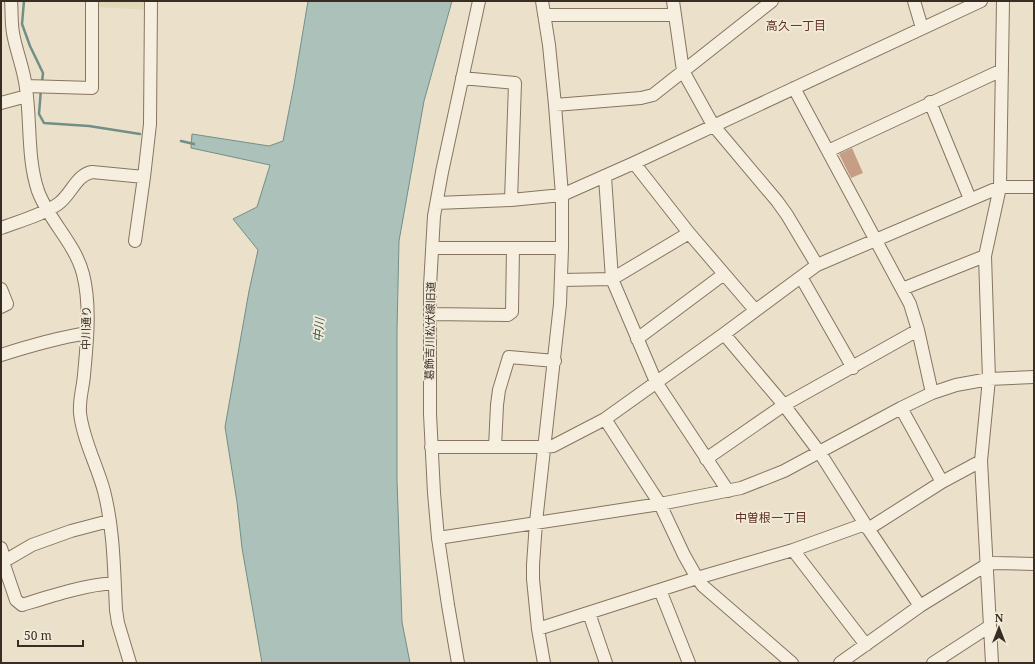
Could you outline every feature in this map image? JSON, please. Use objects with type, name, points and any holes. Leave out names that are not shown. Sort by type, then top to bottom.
[{"type":"street","name":"中川通り","points":[[11,1],[13,32],[29,90],[31,156],[34,179],[39,193],[48,210],[72,247],[83,274],[86,297],[87,333],[80,398],[81,418],[104,492],[109,521],[118,623],[130,663]]},
{"type":"street","points":[[1,103],[29,90],[48,86],[92,88],[92,1]]},
{"type":"street","points":[[135,241],[150,124],[151,1]]},
{"type":"street","name":"葛飾吉川松伏線旧道","points":[[458,663],[438,538],[431,447],[430,314],[432,248],[434,216],[442,172],[479,1]]},
{"type":"street","points":[[542,1],[549,45],[562,195],[562,280],[555,361],[536,522],[533,579],[538,629],[544,663]]},
{"type":"street","points":[[673,1],[683,71],[713,125],[777,201],[817,265]]},
{"type":"street","points":[[555,105],[641,98],[653,95],[772,1]]},
{"type":"street","points":[[914,1],[922,28]]},
{"type":"street","points":[[437,203],[511,200],[562,195],[605,177],[713,125],[981,1]]},
{"type":"street","points":[[992,663],[981,461],[989,379],[985,256],[1000,187],[1002,1]]},
{"type":"street","points":[[544,16],[675,16]]},
{"type":"street","points":[[828,151],[930,102],[1002,70]]},
{"type":"street","points":[[462,78],[515,83],[511,200]]},
{"type":"street","points":[[794,88],[910,304],[918,330],[932,393]]},
{"type":"street","points":[[930,102],[970,199]]},
{"type":"street","points":[[634,163],[689,233],[755,310]]},
{"type":"street","points":[[1,228],[48,210],[59,203],[82,176],[87,173],[92,172],[144,177]]},
{"type":"street","points":[[605,177],[612,279],[656,382],[728,491]]},
{"type":"street","points":[[431,447],[553,446],[605,419],[817,265],[1000,187],[1034,187]]},
{"type":"street","points":[[562,280],[612,279],[689,233]]},
{"type":"street","points":[[432,248],[562,248]]},
{"type":"street","points":[[430,314],[508,314],[512,312],[513,248]]},
{"type":"street","points":[[902,289],[985,256]]},
{"type":"street","points":[[637,339],[724,274]]},
{"type":"street","points":[[802,277],[854,368]]},
{"type":"street","points":[[1,289],[7,304],[1,307]]},
{"type":"street","points":[[706,459],[784,406],[854,368],[918,330]]},
{"type":"street","points":[[1,356],[49,341],[87,333]]},
{"type":"street","points":[[724,334],[784,406],[820,453],[920,606]]},
{"type":"street","points":[[496,447],[497,405],[499,390],[509,357],[555,361]]},
{"type":"street","points":[[438,538],[660,504],[728,491],[779,473],[820,453],[901,408],[932,393],[956,385],[989,379],[1034,377]]},
{"type":"street","points":[[901,408],[942,482]]},
{"type":"street","points":[[605,419],[660,504],[684,555],[703,586],[792,663]]},
{"type":"street","points":[[538,629],[867,526],[981,461]]},
{"type":"street","points":[[3,562],[32,545],[71,531],[109,521]]},
{"type":"street","points":[[1,548],[3,562],[16,600],[22,605],[56,594],[114,583]]},
{"type":"street","points":[[793,550],[866,645]]},
{"type":"street","points":[[840,663],[920,606],[987,565],[993,563],[1034,564]]},
{"type":"street","points":[[660,590],[689,663]]},
{"type":"street","points":[[589,613],[606,663]]},
{"type":"street","points":[[933,663],[990,626]]},
{"type":"shaded area","points":[[97,1],[147,1],[147,10],[97,7]]},
{"type":"water","name":"中川","points":[[308,1],[452,1],[424,101],[399,241],[397,331],[397,480],[402,622],[410,663],[262,663],[242,548],[237,502],[225,427],[249,291],[258,250],[233,219],[257,207],[270,165],[191,148],[192,134],[269,146],[283,141]]},
{"type":"building","points":[[852,148],[863,173],[851,178],[839,154]]},
{"type":"waterway","points":[[24,1],[22,24],[30,46],[43,73],[42,82]]},
{"type":"waterway","points":[[41,89],[39,114],[44,123],[89,126],[140,134]]},
{"type":"waterway","points":[[181,141],[194,144]]},
{"type":"district","name":"高久一丁目","points":[[796,26]]},
{"type":"district","name":"中曽根一丁目","points":[[771,518]]}]
